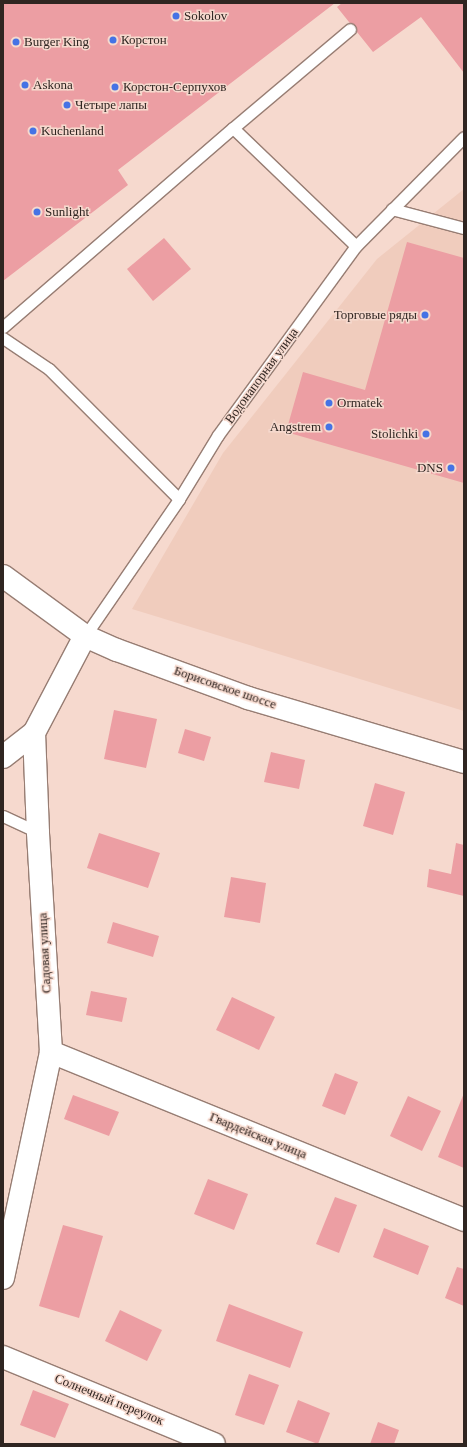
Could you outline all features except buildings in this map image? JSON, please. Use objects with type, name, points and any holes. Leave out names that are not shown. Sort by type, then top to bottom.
[{"type":"street","name":"Борисовское шоссе","points":[[3,576],[85,636],[118,650],[248,698],[464,762]]},
{"type":"street","points":[[3,757],[34,733],[85,636]]},
{"type":"street","name":"Садовая улица","points":[[3,1278],[52,1052],[38,832],[34,733]]},
{"type":"street","name":"Гвардейская улица","points":[[52,1052],[464,1220]]},
{"type":"street","name":"Солнечный переулок","points":[[3,1357],[214,1444]]},
{"type":"lane","points":[[3,327],[350,29]]},
{"type":"lane","points":[[233,128],[356,246]]},
{"type":"lane","name":"Водонапорная улица","points":[[85,636],[179,499],[218,435],[356,246],[464,137]]},
{"type":"lane","points":[[392,209],[464,228]]},
{"type":"lane","points":[[3,338],[48,369],[179,499]]},
{"type":"lane","points":[[3,816],[38,832]]},
{"type":"shaded area","points":[[464,189],[464,711],[132,609],[223,453],[377,259]]},
{"type":"place","name":"Sokolov","points":[[176,16]]},
{"type":"place","name":"Корстон","points":[[113,40]]},
{"type":"place","name":"Burger King","points":[[16,42]]},
{"type":"place","name":"Askona","points":[[25,85]]},
{"type":"place","name":"Корстон-Серпухов","points":[[115,87]]},
{"type":"place","name":"Четыре лапы","points":[[67,105]]},
{"type":"place","name":"Kuchenland","points":[[33,131]]},
{"type":"place","name":"Sunlight","points":[[37,212]]},
{"type":"place","name":"Торговые ряды","points":[[425,315]]},
{"type":"place","name":"Ormatek","points":[[329,403]]},
{"type":"place","name":"Angstrem","points":[[329,427]]},
{"type":"place","name":"Stolichki","points":[[426,434]]},
{"type":"place","name":"DNS","points":[[451,468]]}]
